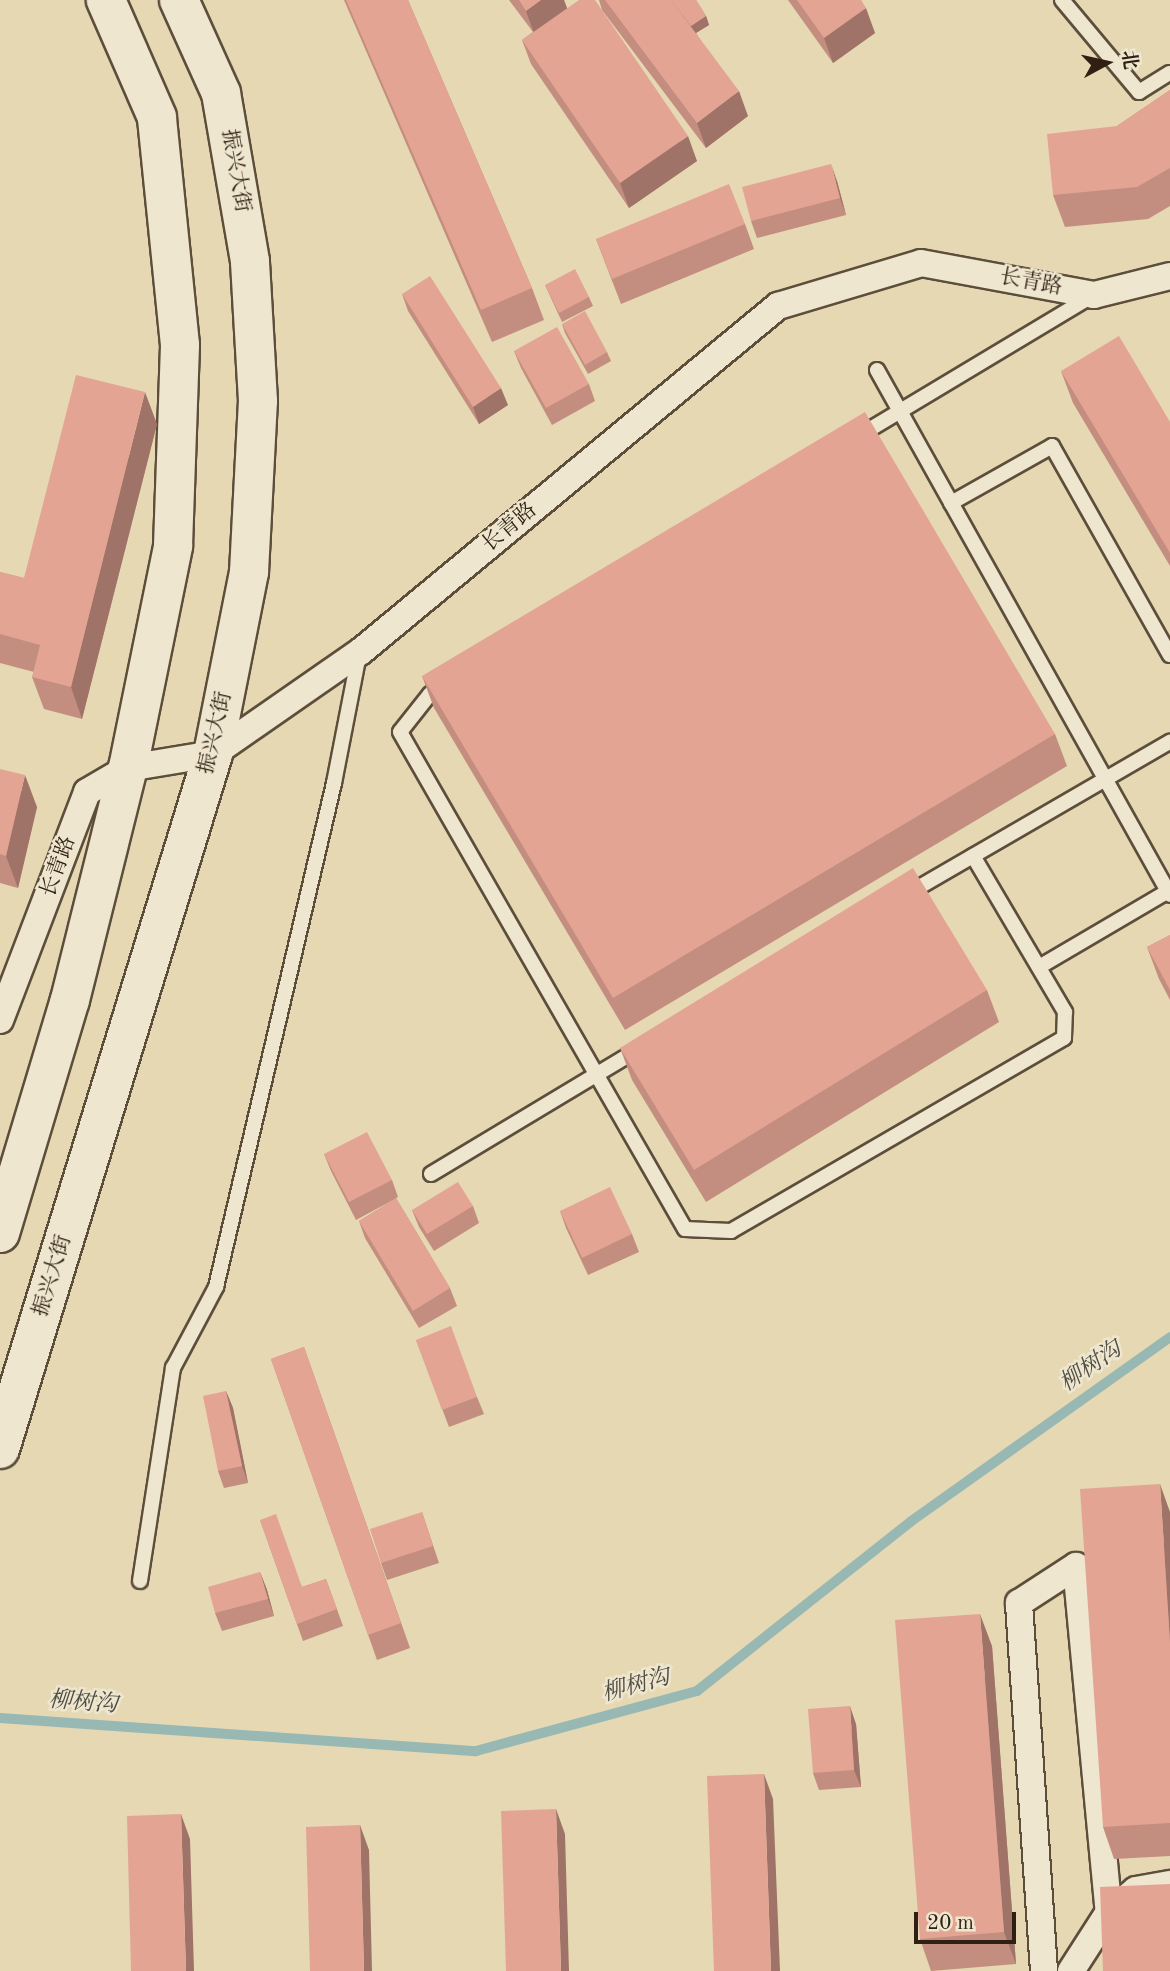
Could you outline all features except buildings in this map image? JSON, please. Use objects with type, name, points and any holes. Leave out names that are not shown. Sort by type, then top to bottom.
[{"type":"street","points":[[0,1233],[70,1000],[128,768],[173,546],[180,345],[156,107],[106,0]]},
{"type":"street","name":"振兴大街","points":[[0,1449],[214,754],[249,572],[258,401],[250,261],[221,93],[179,0]]},
{"type":"street","name":"长青路","points":[[0,1020],[87,792],[128,768],[214,754],[360,652],[778,306],[921,263],[1094,295],[1170,276]]},
{"type":"street","points":[[1044,1971],[1018,1603],[1076,1566],[1109,1912]]},
{"type":"street","points":[[1071,1971],[1109,1912],[1136,1890],[1170,1884]]},
{"type":"street","points":[[1093,1937],[1095,1971]]},
{"type":"lane","points":[[1062,0],[1139,92],[1170,73]]},
{"type":"lane","points":[[841,446],[1094,295]]},
{"type":"lane","points":[[877,370],[1169,892],[1039,967]]},
{"type":"lane","points":[[951,503],[1052,446],[1170,655]]},
{"type":"lane","points":[[140,1581],[173,1368],[216,1286],[360,652]]},
{"type":"lane","points":[[453,680],[430,694],[400,732],[685,1229],[731,1231],[1064,1038],[1065,1012],[973,856]]},
{"type":"lane","points":[[891,904],[1170,742]]},
{"type":"lane","points":[[431,1174],[655,1039]]},
{"type":"waterway","name":"柳树沟","points":[[0,1718],[476,1751],[697,1691],[910,1522],[1170,1337]]}]
